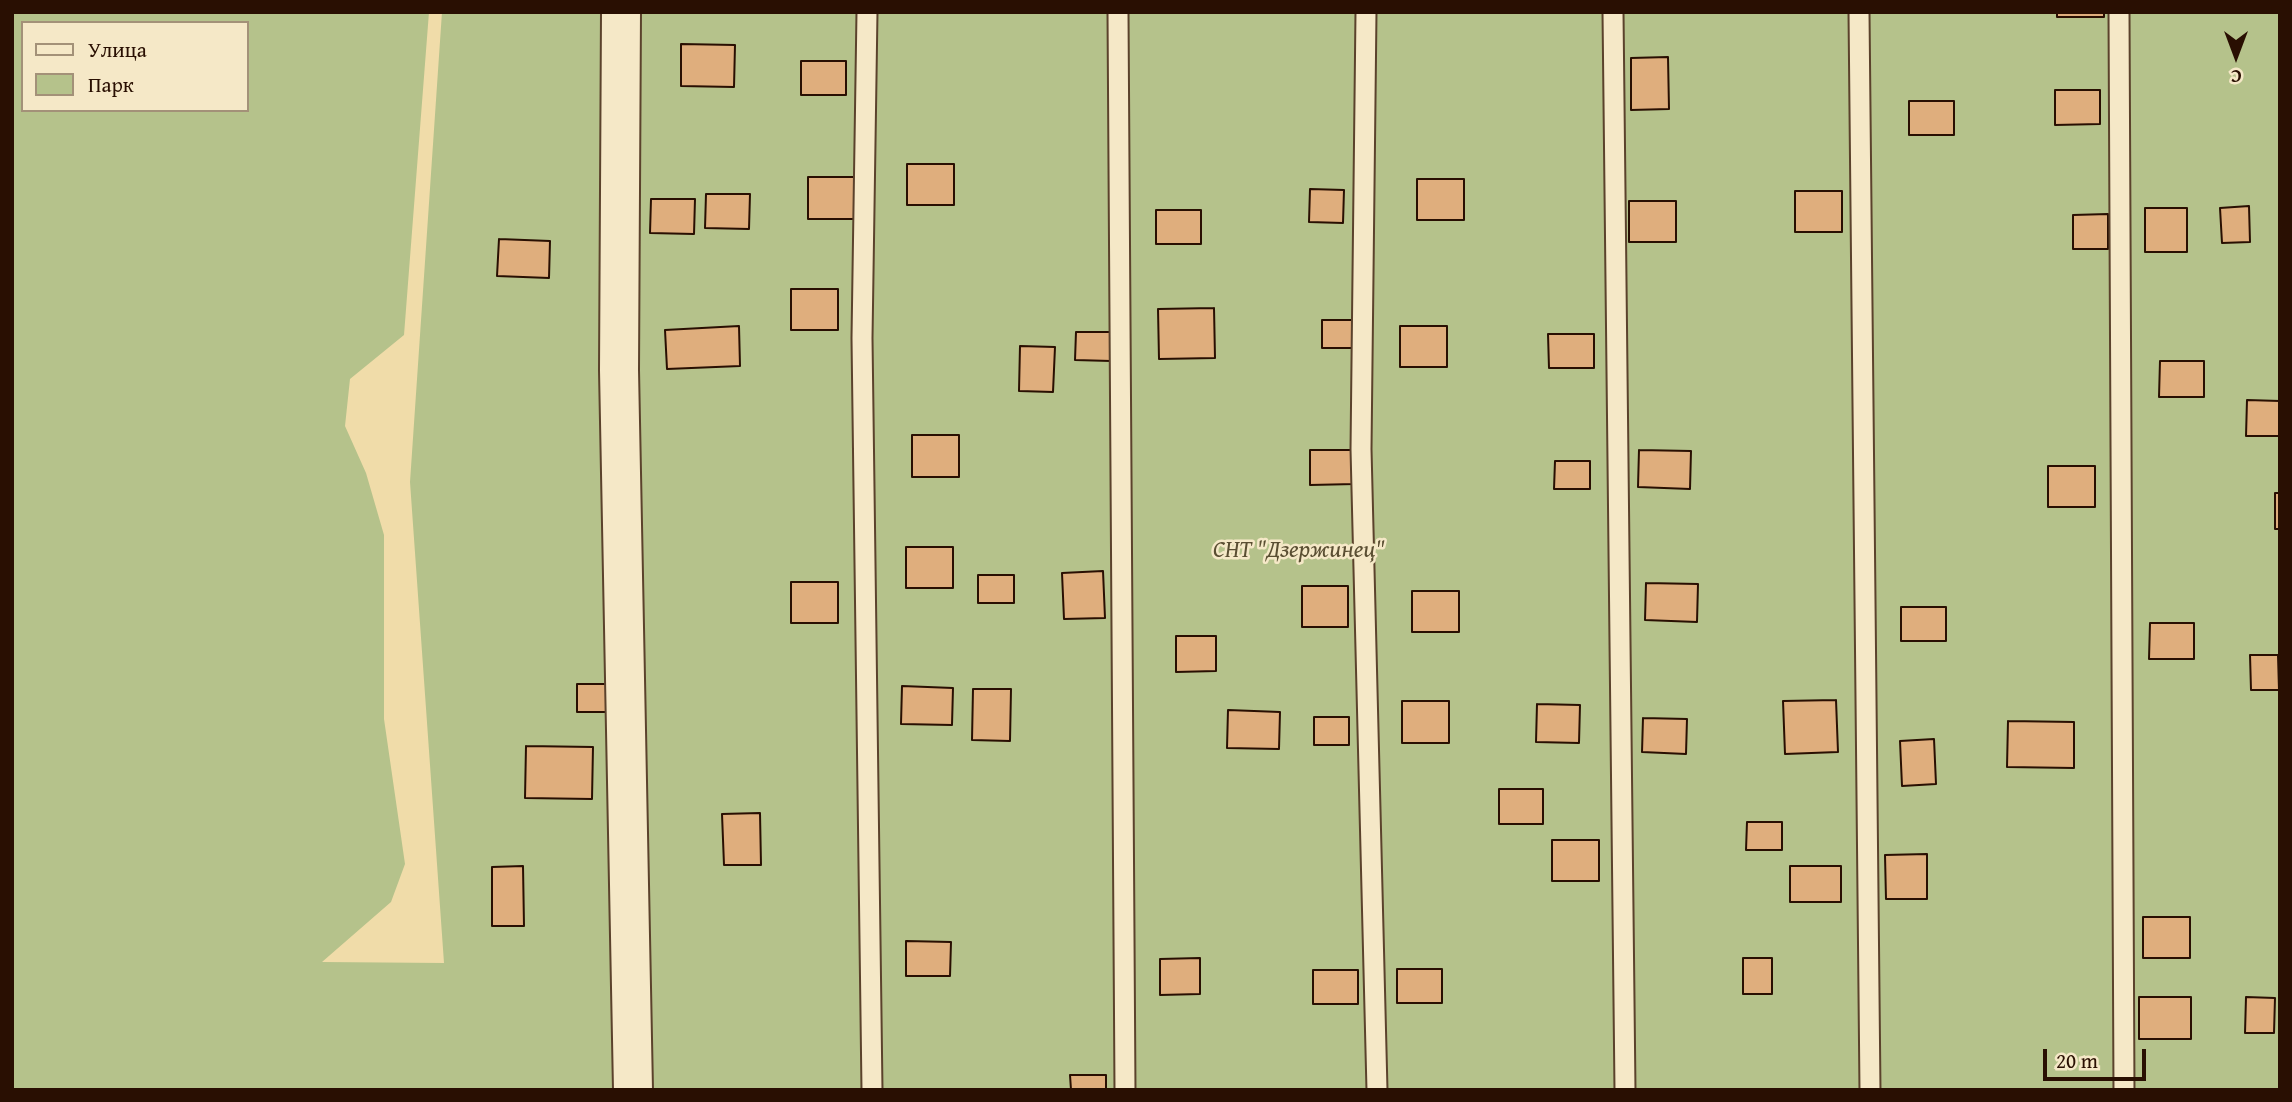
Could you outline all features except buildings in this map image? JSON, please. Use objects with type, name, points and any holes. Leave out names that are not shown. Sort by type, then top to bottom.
[{"type":"street","points":[[621,12],[619,370],[633,1090]]},
{"type":"lane","points":[[867,12],[862,338],[872,1090]]},
{"type":"lane","points":[[1118,12],[1125,1090]]},
{"type":"lane","points":[[1366,12],[1362,449],[1377,1090]]},
{"type":"lane","points":[[1613,12],[1625,1090]]},
{"type":"lane","points":[[1859,12],[1870,1090]]},
{"type":"lane","points":[[2119,12],[2124,1090]]},
{"type":"green space","name":"СНТ \"Дзержинец\"","points":[[12,12],[429,12],[404,335],[350,379],[345,426],[366,473],[384,535],[384,719],[405,864],[391,902],[322,962],[444,963],[410,482],[442,12],[2280,12],[2280,1090],[12,1090]]}]
